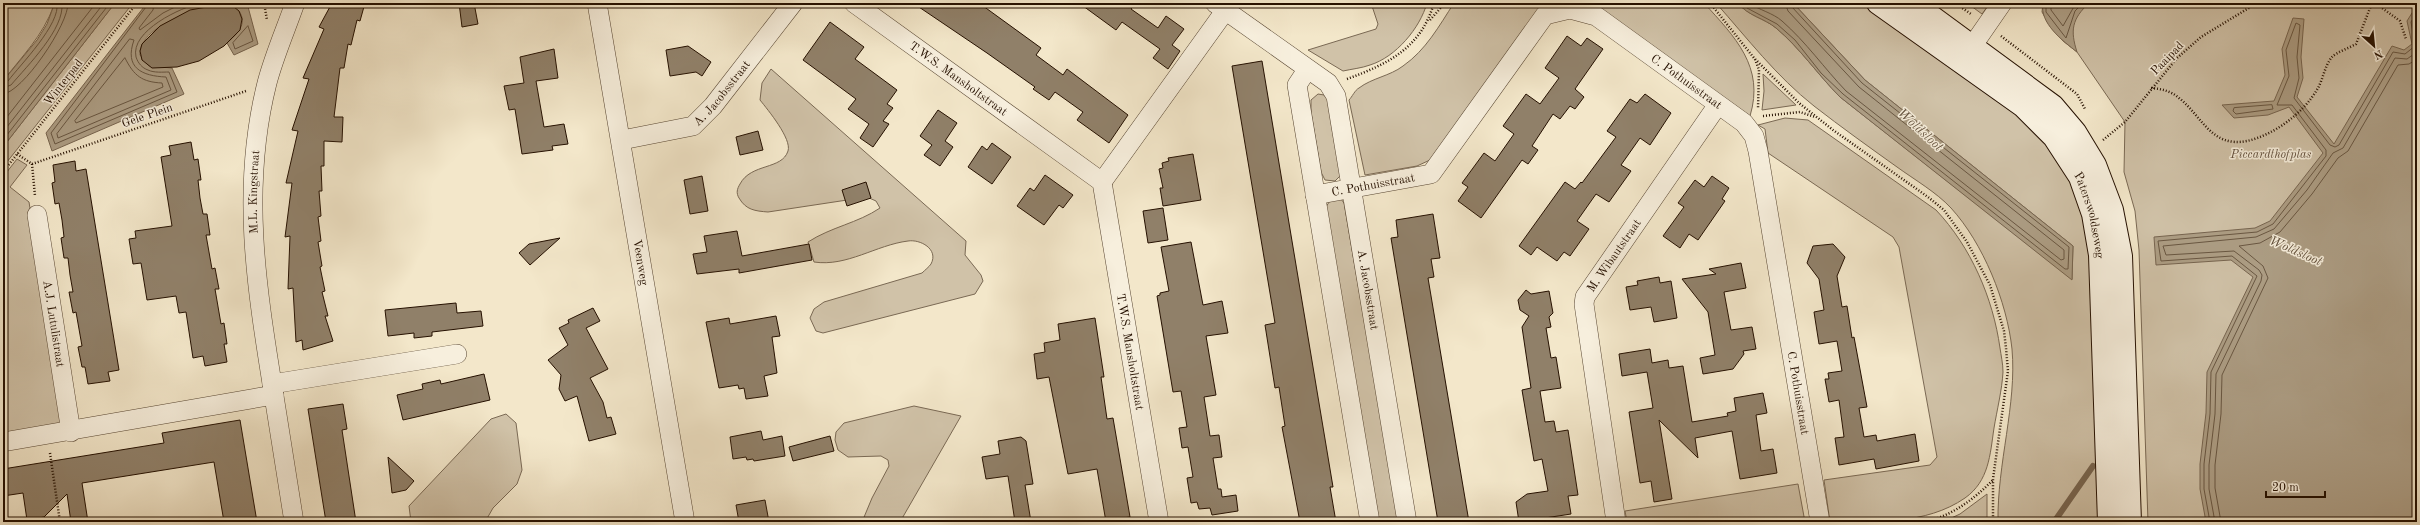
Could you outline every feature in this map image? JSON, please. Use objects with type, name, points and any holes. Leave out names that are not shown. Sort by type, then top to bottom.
[{"type":"main road","name":"Paterswoldseweg","points":[[1878,3],[2053,106],[2075,132],[2095,165],[2112,210],[2121,256],[2130,522]]},
{"type":"main road","name":"Paterswoldseweg","points":[[1913,3],[2054,137],[2080,177],[2093,214],[2100,255],[2109,522]]},
{"type":"street","name":"M.L. Kingstraat","points":[[294,522],[258,298],[252,231],[254,173],[267,83],[295,3]]},
{"type":"street","name":"Veenweg","points":[[597,3],[622,140],[685,522]]},
{"type":"street","name":"A. Jacobsstraat","points":[[622,140],[693,126],[713,106],[794,3]]},
{"type":"street","name":"T.W.S. Mansholtstraat","points":[[854,3],[1102,182],[1159,522]]},
{"type":"street","points":[[1966,54],[2002,3]]},
{"type":"street","points":[[1102,182],[1220,7],[1307,70],[1328,83]]},
{"type":"street","name":"C. Pothuisstraat","points":[[1315,195],[1352,187],[1431,174],[1545,15],[1570,9],[1596,16],[1717,106],[1748,127],[1758,151],[1820,522]]},
{"type":"street","points":[[1307,70],[1297,85],[1370,522]]},
{"type":"street","name":"A. Jacobsstraat","points":[[1328,83],[1336,96],[1407,522]]},
{"type":"street","name":"M. Wibautstraat","points":[[1616,522],[1584,304],[1585,297],[1717,106]]},
{"type":"street","name":"A.J. Lutulistraat","points":[[38,215],[70,432]]},
{"type":"street","points":[[3,442],[70,432],[456,354]]},
{"type":"path","name":"Winterpad","points":[[3,172],[137,3]]},
{"type":"path","points":[[1429,20],[1434,3]]},
{"type":"path","points":[[1328,83],[1345,80],[1380,67],[1398,56],[1445,3]]},
{"type":"path","points":[[1710,3],[1754,58],[1776,82],[1817,118],[1944,210],[1967,242],[1990,285],[2004,330],[2008,371],[1993,479],[1993,522]]},
{"type":"path","name":"Paaipad","points":[[2103,140],[2125,122],[2151,88],[2177,58],[2202,37],[2257,3]]},
{"type":"path","points":[[2151,88],[2164,90],[2180,98],[2212,134],[2237,143],[2263,138],[2290,119],[2307,103],[2318,88],[2332,57],[2356,44],[2374,3],[2400,21],[2406,38]]},
{"type":"path","points":[[1754,58],[1759,70],[1758,117],[1800,112],[1817,118]]},
{"type":"path","name":"Gele Plein","points":[[32,164],[267,83]]},
{"type":"path","points":[[18,154],[32,164],[38,215]]},
{"type":"path","points":[[47,435],[60,522]]},
{"type":"path","points":[[1923,522],[1934,520],[1971,500],[1993,479]]},
{"type":"green space","points":[[3,3],[52,3],[54,5],[38,36],[3,81]]},
{"type":"green space","points":[[115,3],[133,3],[3,167],[3,147]]},
{"type":"green space","points":[[1371,3],[1427,3],[1419,22],[1406,40],[1389,55],[1370,65],[1343,71],[1308,50],[1376,29],[1378,24]]},
{"type":"green space","points":[[1454,3],[1543,3],[1430,160],[1417,166],[1365,175],[1349,100],[1356,90],[1375,79],[1398,69],[1419,53],[1432,37]]},
{"type":"green space","points":[[1591,3],[1704,3],[1736,41],[1750,68],[1754,82],[1754,98],[1750,116]]},
{"type":"green space","points":[[1716,3],[1738,3],[1746,11],[1776,28],[1793,44],[1840,97],[2072,279],[2073,246],[1865,80],[1793,3],[1867,3],[2013,109],[2041,136],[2073,184],[2085,215],[2091,260],[2104,522],[1998,522],[2000,478],[2012,391],[2012,349],[2005,312],[1992,274],[1983,256],[1963,222],[1945,202],[1800,95],[1763,57]]},
{"type":"green space","points":[[1967,3],[1990,3],[1982,14]]},
{"type":"green space","name":"Piccardthofplas","points":[[2043,3],[2417,3],[2417,522],[2148,522],[2139,250],[2135,211],[2124,172],[2125,122],[2077,52],[2063,41],[2050,26],[2042,12]]},
{"type":"green space","points":[[771,69],[966,241],[965,255],[981,275],[983,281],[975,294],[823,333],[816,331],[810,318],[814,309],[824,302],[922,273],[931,264],[933,259],[930,250],[923,243],[908,241],[896,243],[850,259],[826,263],[814,262],[808,242],[826,232],[872,213],[880,208],[876,201],[867,197],[768,212],[751,209],[742,202],[737,194],[737,191],[745,177],[758,169],[780,161],[785,157],[788,151],[788,146],[783,132],[760,100],[762,83]]},
{"type":"green space","points":[[1763,74],[1796,105],[1762,110],[1764,91]]},
{"type":"green space","points":[[1318,94],[1324,95],[1328,100],[1341,175],[1335,181],[1325,180],[1321,172],[1311,113],[1311,100]]},
{"type":"green space","points":[[1785,118],[1808,120],[1936,210],[1960,240],[1970,257],[1986,292],[1997,329],[2003,366],[2002,386],[1989,458],[1984,476],[1973,491],[1950,507],[1934,513],[1899,520],[1882,522],[1830,522],[1824,480],[1930,465],[1937,457],[1899,247],[1893,237],[1768,153],[1765,129],[1758,125]]},
{"type":"green space","points":[[17,159],[27,165],[10,187],[29,202],[64,424],[3,434],[3,177]]},
{"type":"green space","points":[[1331,199],[1341,199],[1344,203],[1399,522],[1378,522],[1326,207]]},
{"type":"green space","points":[[914,406],[961,416],[900,522],[862,522],[872,498],[889,466],[888,460],[881,456],[848,457],[838,450],[835,440],[836,432],[844,423]]},
{"type":"green space","points":[[506,414],[516,423],[522,470],[517,484],[493,508],[485,522],[411,522],[409,506],[491,419]]},
{"type":"green space","points":[[1798,484],[1805,522],[1627,522],[1625,511]]},
{"type":"green space","points":[[1987,494],[1987,522],[1953,522],[1947,520],[1960,514]]},
{"type":"water","points":[[52,3],[115,3],[3,147],[3,81],[37,40],[47,24],[54,5]]},
{"type":"water","points":[[147,3],[247,3],[258,44],[234,55],[227,43],[238,32],[242,24],[242,20],[239,11],[228,8],[197,12],[164,24],[151,33],[143,43],[140,55],[149,66],[172,68],[184,94],[52,151],[46,133]]},
{"type":"water","name":"Woldsloot","points":[[1738,3],[1793,3],[1865,80],[2073,246],[2072,280],[1840,97],[1785,36],[1776,28],[1746,11]]},
{"type":"water","points":[[2043,3],[2089,3],[2079,14],[2074,25],[2073,31],[2077,52],[2065,43],[2048,24],[2043,10]]},
{"type":"water","name":"Piccardthofplas","points":[[2417,5],[2417,522],[2206,522],[2200,489],[2200,464],[2206,413],[2207,372],[2253,277],[2231,260],[2156,265],[2154,237],[2255,228],[2270,221],[2323,153],[2289,107],[2268,115],[2234,118],[2222,105],[2274,101],[2285,75],[2282,49],[2293,18],[2304,19],[2301,57],[2303,78],[2297,97],[2334,144],[2392,46],[2404,50],[2412,44],[2407,21]]},
{"type":"building","points":[[332,3],[365,3],[360,21],[357,20],[351,45],[348,44],[344,68],[340,68],[334,117],[343,117],[342,142],[324,141],[324,166],[321,166],[322,191],[319,191],[321,216],[318,217],[321,241],[318,242],[322,266],[320,267],[325,291],[322,292],[328,316],[325,316],[333,341],[303,350],[302,340],[296,342],[293,288],[288,289],[290,236],[285,237],[292,183],[286,183],[298,131],[292,130],[309,79],[303,78],[324,29],[319,27]]},
{"type":"building","points":[[459,3],[474,3],[478,24],[462,27]]},
{"type":"building","points":[[913,3],[979,3],[1041,48],[1036,55],[1063,75],[1067,69],[1128,115],[1109,143],[1077,120],[1083,112],[1055,92],[1049,100],[1033,89],[1035,87]]},
{"type":"building","points":[[1079,3],[1136,3],[1131,9],[1158,28],[1166,16],[1184,29],[1172,45],[1180,51],[1168,69],[1153,58],[1160,49],[1122,22],[1116,30]]},
{"type":"building","points":[[218,5],[234,7],[239,11],[242,19],[240,30],[224,46],[199,61],[177,67],[152,68],[142,60],[140,51],[142,44],[160,26],[190,10]]},
{"type":"building","points":[[830,22],[864,47],[855,59],[897,90],[887,104],[893,108],[883,121],[889,124],[873,147],[860,138],[869,124],[848,109],[856,99],[803,60]]},
{"type":"building","points":[[1567,36],[1581,46],[1587,38],[1603,49],[1575,89],[1584,97],[1575,109],[1570,106],[1560,119],[1553,114],[1532,146],[1538,150],[1528,164],[1522,160],[1481,218],[1458,201],[1468,187],[1462,183],[1484,153],[1495,161],[1514,134],[1503,126],[1526,94],[1540,104],[1559,78],[1545,68]]},
{"type":"building","points":[[688,46],[711,62],[702,76],[696,72],[670,76],[666,50]]},
{"type":"building","points":[[554,49],[558,78],[536,81],[544,127],[564,124],[568,144],[552,146],[553,150],[522,154],[515,109],[509,110],[504,86],[524,83],[520,57]]},
{"type":"building","points":[[1262,61],[1333,487],[1330,487],[1336,522],[1300,522],[1282,427],[1285,426],[1279,387],[1275,388],[1265,325],[1275,323],[1232,66]]},
{"type":"building","points":[[1645,94],[1671,113],[1650,145],[1640,138],[1621,165],[1631,171],[1609,202],[1596,194],[1577,221],[1589,229],[1570,256],[1564,252],[1557,261],[1537,247],[1531,255],[1519,246],[1565,182],[1575,189],[1581,182],[1582,183],[1616,137],[1607,131],[1630,99],[1637,103]]},
{"type":"building","points":[[938,110],[957,123],[945,141],[953,147],[940,166],[924,155],[932,145],[920,136]]},
{"type":"building","points":[[758,131],[763,150],[740,155],[736,137]]},
{"type":"building","points":[[191,142],[194,160],[198,159],[201,180],[198,180],[200,198],[203,214],[207,214],[210,235],[206,235],[212,269],[215,268],[219,289],[215,289],[221,324],[224,323],[227,344],[224,344],[227,362],[205,366],[203,356],[193,358],[186,312],[179,313],[176,296],[147,300],[141,263],[133,264],[129,239],[136,238],[135,231],[172,226],[161,157],[171,155],[169,146]]},
{"type":"building","points":[[992,143],[1011,157],[992,184],[968,167],[982,146],[987,150]]},
{"type":"building","points":[[1193,154],[1201,200],[1163,206],[1160,188],[1163,188],[1159,169],[1163,168],[1162,163],[1169,161],[1168,158]]},
{"type":"building","points":[[75,161],[76,171],[86,169],[119,370],[108,372],[110,381],[88,384],[85,367],[82,367],[78,347],[82,346],[76,312],[73,313],[69,292],[73,292],[68,258],[64,258],[61,238],[64,237],[59,203],[55,204],[52,183],[55,182],[53,165]]},
{"type":"building","points":[[1045,175],[1073,195],[1063,208],[1059,205],[1044,225],[1017,206],[1030,188],[1034,191]]},
{"type":"building","points":[[702,176],[708,211],[690,214],[684,180]]},
{"type":"building","points":[[1712,176],[1729,188],[1722,199],[1725,201],[1698,240],[1689,234],[1680,248],[1663,236],[1684,207],[1678,203],[1695,180],[1704,187]]},
{"type":"building","points":[[866,182],[871,198],[847,206],[842,190]]},
{"type":"building","points":[[1163,208],[1168,240],[1148,243],[1143,211]]},
{"type":"building","points":[[1433,214],[1440,258],[1431,259],[1434,277],[1428,278],[1469,522],[1438,522],[1391,238],[1398,237],[1396,220]]},
{"type":"building","points":[[737,231],[742,256],[809,244],[812,260],[739,273],[739,269],[697,274],[693,254],[707,252],[704,236]]},
{"type":"building","points":[[560,238],[530,265],[519,253],[529,244]]},
{"type":"building","points":[[1191,242],[1203,305],[1222,301],[1228,333],[1206,336],[1216,395],[1204,397],[1210,436],[1219,435],[1222,457],[1213,458],[1218,489],[1221,489],[1222,497],[1236,495],[1238,511],[1212,515],[1210,508],[1199,509],[1197,502],[1191,503],[1187,478],[1193,477],[1188,447],[1182,448],[1179,428],[1187,427],[1181,391],[1173,392],[1157,296],[1160,295],[1160,293],[1169,291],[1161,247]]},
{"type":"building","points":[[1833,244],[1845,257],[1837,276],[1842,307],[1847,306],[1852,338],[1854,337],[1867,407],[1859,408],[1864,437],[1876,435],[1877,441],[1915,434],[1919,461],[1876,469],[1874,459],[1839,465],[1835,438],[1844,437],[1839,400],[1829,402],[1825,379],[1829,379],[1828,373],[1842,371],[1837,341],[1819,344],[1814,312],[1824,310],[1819,279],[1807,263],[1813,246]]},
{"type":"building","points":[[1741,263],[1746,288],[1724,292],[1731,330],[1752,327],[1756,349],[1743,351],[1744,354],[1733,369],[1703,374],[1700,358],[1715,355],[1708,312],[1682,279],[1716,274],[1709,269]]},
{"type":"building","points":[[1659,277],[1660,283],[1671,281],[1677,318],[1654,322],[1651,307],[1630,310],[1626,287],[1638,285],[1637,281]]},
{"type":"building","points":[[1526,290],[1531,294],[1549,291],[1553,313],[1549,317],[1551,327],[1546,328],[1551,358],[1556,357],[1561,388],[1540,391],[1545,422],[1554,421],[1556,432],[1568,430],[1578,495],[1568,496],[1571,514],[1519,522],[1516,502],[1527,494],[1548,491],[1542,459],[1534,461],[1522,390],[1531,388],[1522,327],[1529,316],[1520,310],[1518,300]]},
{"type":"building","points":[[456,303],[457,313],[481,311],[483,326],[432,332],[432,336],[414,338],[414,333],[388,336],[385,310]]},
{"type":"building","points":[[593,308],[600,321],[586,328],[608,369],[590,378],[603,402],[607,418],[611,417],[616,434],[589,441],[577,396],[565,401],[559,389],[561,375],[548,360],[568,345],[559,328],[569,323],[568,320]]},
{"type":"building","points":[[776,316],[780,336],[772,337],[777,373],[764,376],[768,396],[746,399],[744,388],[739,389],[738,385],[719,388],[706,322],[729,318],[730,324]]},
{"type":"building","points":[[1095,318],[1104,377],[1101,377],[1107,419],[1113,418],[1130,517],[1122,518],[1123,522],[1106,522],[1097,469],[1068,474],[1049,377],[1037,379],[1034,354],[1045,352],[1044,343],[1060,340],[1058,324]]},
{"type":"building","points":[[1650,349],[1652,363],[1668,360],[1669,368],[1683,366],[1692,422],[1728,416],[1727,413],[1736,411],[1734,398],[1763,393],[1767,413],[1756,415],[1761,451],[1773,449],[1777,473],[1740,479],[1732,431],[1695,438],[1698,458],[1659,420],[1672,499],[1654,502],[1651,481],[1640,483],[1629,412],[1653,408],[1647,372],[1622,376],[1619,354]]},
{"type":"building","points":[[484,374],[490,400],[403,420],[397,395],[423,389],[422,384],[440,380],[441,384]]},
{"type":"building","points":[[343,404],[347,429],[342,430],[356,522],[326,522],[308,409]]},
{"type":"building","points":[[240,420],[257,522],[224,522],[214,462],[82,483],[88,522],[71,522],[67,494],[44,517],[27,520],[23,493],[3,496],[3,469],[164,443],[162,433]]},
{"type":"building","points":[[761,431],[763,440],[782,436],[785,456],[754,461],[753,459],[747,460],[746,457],[733,459],[730,437]]},
{"type":"building","points":[[830,436],[834,451],[793,461],[789,447]]},
{"type":"building","points":[[1021,437],[1026,441],[1033,484],[1025,485],[1031,522],[1015,522],[1008,476],[986,479],[982,457],[1000,454],[998,441]]},
{"type":"building","points":[[388,457],[414,481],[406,490],[392,493]]},
{"type":"building","points":[[765,500],[769,522],[739,522],[736,505]]},
{"type":"waterway","points":[[2054,522],[2093,466]]}]
